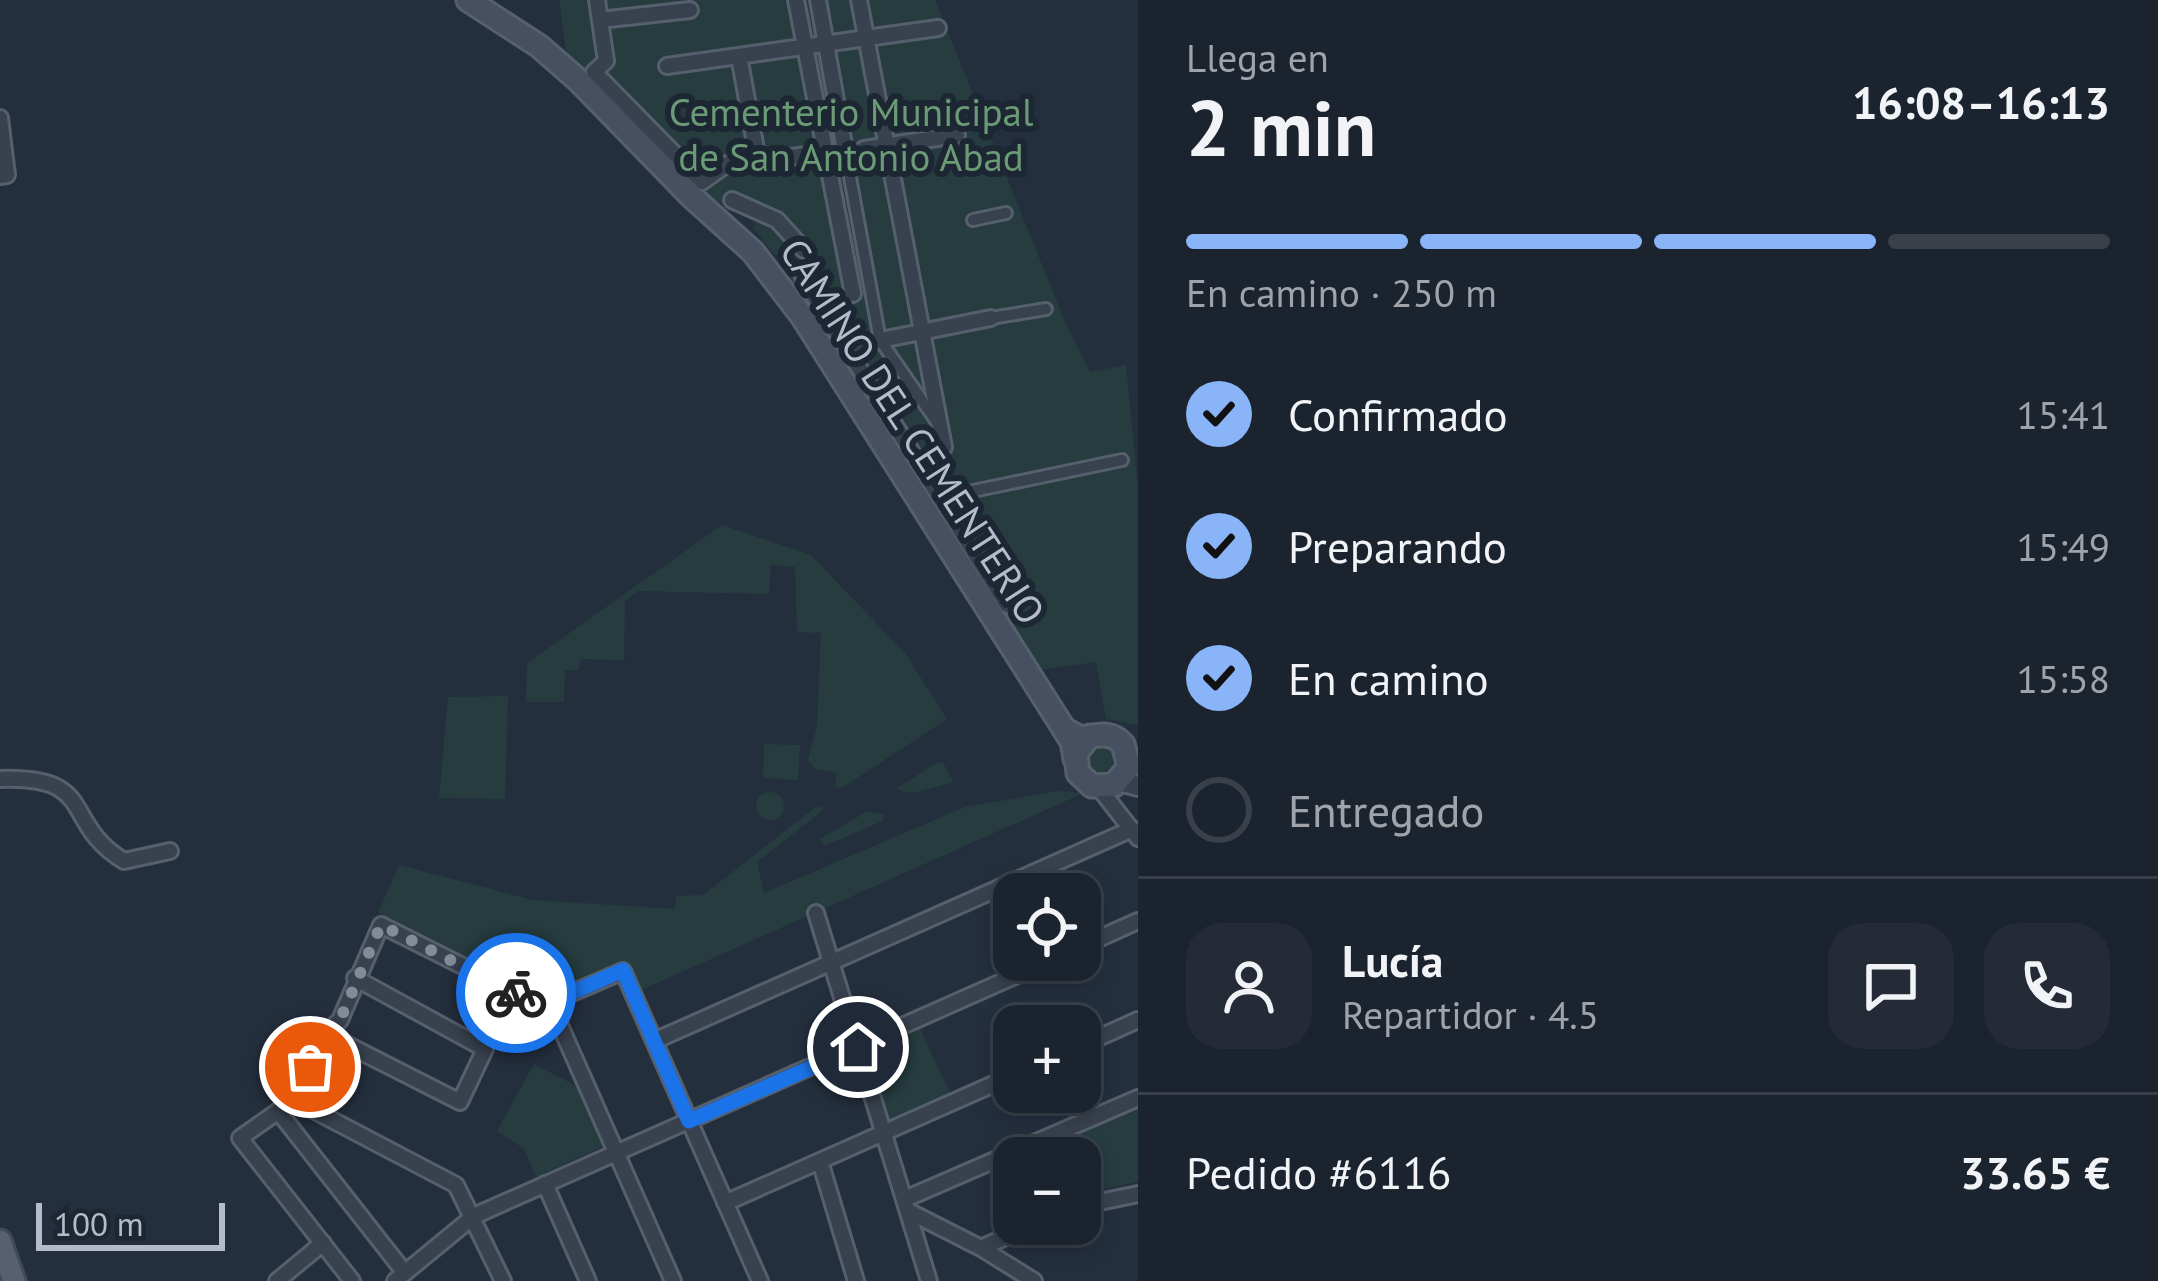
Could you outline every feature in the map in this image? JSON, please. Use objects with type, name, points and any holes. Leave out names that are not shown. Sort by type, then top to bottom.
[{"type":"main road","name":"CAMINO DEL CEMENTERIO","points":[[468,0],[559,62],[753,252],[802,316],[1064,729],[1075,759]]},
{"type":"main road","points":[[1064,729],[1076,738],[1090,736],[1106,734],[1118,740],[1128,752],[1122,785],[1081,778],[1075,759],[1090,736]]},
{"type":"main road","points":[[0,1241],[14,1281]]},
{"type":"street","points":[[597,0],[606,61],[594,72],[702,182],[727,164],[825,152]]},
{"type":"street","points":[[796,0],[854,294]]},
{"type":"street","points":[[818,0],[880,340],[940,428]]},
{"type":"street","points":[[859,0],[944,447]]},
{"type":"street","points":[[600,20],[689,10]]},
{"type":"street","points":[[667,66],[938,28]]},
{"type":"street","points":[[739,56],[758,160]]},
{"type":"street","points":[[0,118],[7,175],[0,176]]},
{"type":"street","points":[[864,149],[974,132]]},
{"type":"street","points":[[732,200],[777,220],[804,250]]},
{"type":"street","points":[[973,220],[1006,213]]},
{"type":"street","points":[[803,278],[1007,604]]},
{"type":"street","points":[[850,353],[880,340],[1046,309]]},
{"type":"street","points":[[974,491],[1122,460]]},
{"type":"street","points":[[0,779],[41,779],[61,787],[78,806],[93,835],[124,861],[170,851]]},
{"type":"street","points":[[654,1041],[1135,834],[1122,785]]},
{"type":"street","points":[[816,913],[929,1281]]},
{"type":"street","points":[[1101,938],[1138,921]]},
{"type":"street","points":[[352,1281],[240,1138],[294,1100],[326,1034],[340,1020],[381,925],[542,1006],[623,970],[760,1281]]},
{"type":"street","points":[[326,1034],[460,1102],[485,1049],[355,978]]},
{"type":"street","points":[[278,1111],[404,1278],[474,1216],[1004,981]]},
{"type":"street","points":[[550,1003],[673,1281]]},
{"type":"street","points":[[1101,1037],[1138,1020]]},
{"type":"street","points":[[725,1203],[993,1084]]},
{"type":"street","points":[[907,1205],[1138,1098]]},
{"type":"street","points":[[294,1100],[456,1185],[503,1281]]},
{"type":"street","points":[[820,1161],[856,1281]]},
{"type":"street","points":[[545,1184],[588,1281]]},
{"type":"street","points":[[1101,1202],[1138,1194]]},
{"type":"street","points":[[907,1205],[1034,1281]]},
{"type":"street","points":[[277,1281],[323,1243]]},
{"type":"street","points":[[981,1248],[993,1243]]},
{"type":"green space","name":"Cementerio Municipal de San Antonio Abad","points":[[559,0],[935,0],[1068,329],[1090,372],[1126,365],[1138,489],[1138,725],[1106,719],[1096,662],[1038,670],[789,279],[801,261],[787,246],[775,256],[753,228],[757,219],[700,194],[567,56]]},
{"type":"green space","points":[[722,525],[811,555],[905,653],[947,719],[842,788],[835,787],[837,773],[815,769],[808,760],[817,726],[821,633],[797,632],[795,567],[771,565],[769,594],[638,591],[625,601],[624,660],[581,659],[579,670],[565,670],[564,702],[526,702],[527,663]]},
{"type":"green space","points":[[508,696],[505,799],[439,798],[448,697]]},
{"type":"green space","points":[[1106,734],[1125,775],[1086,782],[1083,741]]},
{"type":"green space","points":[[764,744],[800,745],[798,780],[763,778]]},
{"type":"green space","points":[[943,763],[951,783],[912,793],[896,789]]},
{"type":"green space","points":[[1058,791],[1084,793],[639,991],[626,962],[544,997],[378,913],[399,865],[533,900],[675,909],[676,896],[703,895],[816,807],[826,808],[757,862],[764,893],[965,807]]},
{"type":"green space","points":[[770,792],[780,796],[784,806],[780,816],[770,820],[760,816],[756,806],[760,796]]},
{"type":"green space","points":[[866,812],[883,814],[883,821],[824,846],[820,839]]},
{"type":"green space","points":[[920,1029],[951,1095],[883,1127],[862,1058]]},
{"type":"green space","points":[[534,1064],[580,1088],[606,1145],[536,1177],[524,1149],[497,1131]]},
{"type":"green space","points":[[1138,1108],[1138,1182],[1101,1190],[1101,1137],[1070,1137]]},
{"type":"way so far","points":[[310,1067],[326,1034],[340,1020],[381,925],[516,993]]},
{"type":"route","points":[[516,993],[542,1006],[623,970],[689,1121],[858,1047]]}]
